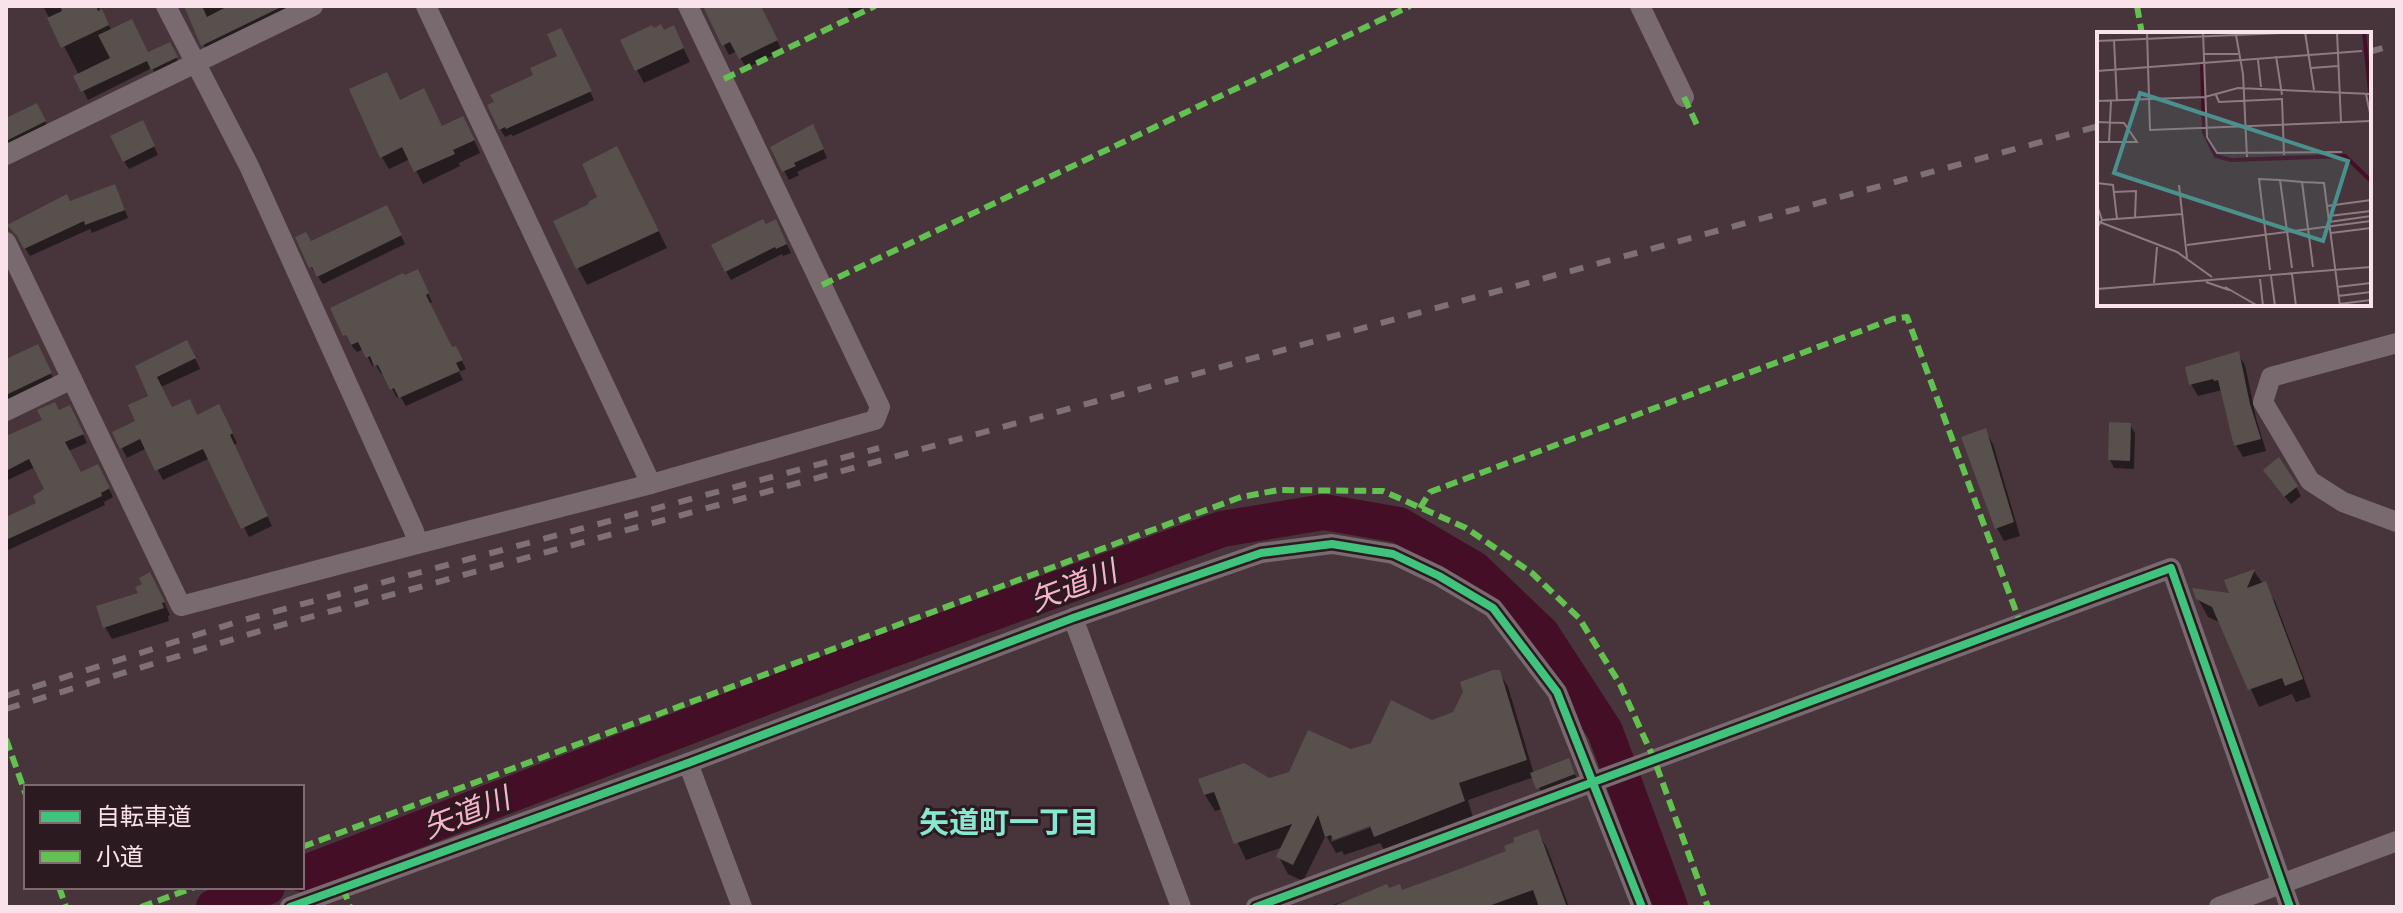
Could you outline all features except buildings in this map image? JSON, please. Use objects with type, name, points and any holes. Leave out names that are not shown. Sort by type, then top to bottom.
[{"type":"street","points":[[166,6],[249,166],[414,531],[417,544]]},
{"type":"street","points":[[6,155],[313,6]]},
{"type":"street","points":[[426,6],[651,484]]},
{"type":"street","points":[[6,242],[13,276],[72,379],[181,606],[651,484],[875,420],[880,407],[688,6]]},
{"type":"street","points":[[1640,6],[1684,97]]},
{"type":"street","points":[[2397,343],[2271,377],[2263,402],[2310,481],[2343,502],[2397,522]]},
{"type":"street","points":[[6,411],[72,379]]},
{"type":"street","points":[[290,907],[688,763],[1073,618],[1261,553],[1332,544],[1393,554],[1439,576],[1493,608],[1557,692],[1598,780],[1642,907]]},
{"type":"street","points":[[1256,907],[2171,568],[2290,907]]},
{"type":"street","points":[[1073,618],[1181,907]]},
{"type":"street","points":[[688,763],[742,907]]},
{"type":"street","points":[[2219,907],[2397,841]]},
{"type":"waterway","name":"矢道川","points":[[304,873],[857,662],[1222,529],[1324,512],[1399,525],[1474,569],[1542,634],[1605,731],[1670,907]]},
{"type":"waterway","name":"矢道川","points":[[214,907],[262,889]]},
{"type":"railway","points":[[2371,51],[2397,44]]},
{"type":"railway","points":[[6,709],[263,630],[2097,127]]},
{"type":"railway","points":[[6,696],[240,621],[879,448]]},
{"type":"marked path","points":[[724,79],[875,6]]},
{"type":"marked path","points":[[822,285],[1410,6]]},
{"type":"marked path","points":[[2137,6],[2142,32]]},
{"type":"marked path","points":[[1684,97],[1697,125]]},
{"type":"marked path","points":[[1420,508],[1430,492],[1893,319],[1907,317],[2021,625]]},
{"type":"marked path","points":[[304,846],[1241,497],[1279,490],[1383,491],[1466,528],[1532,573],[1579,618],[1620,684],[1654,759],[1708,907]]},
{"type":"marked path","points":[[6,739],[24,789]]},
{"type":"marked path","points":[[343,888],[350,907]]},
{"type":"marked path","points":[[60,889],[66,907]]},
{"type":"marked path","points":[[141,907],[190,889]]},
{"type":"cycle path","points":[[290,907],[688,763],[1073,618],[1261,553],[1332,544],[1393,554],[1439,576],[1493,608],[1557,692],[1642,907]]},
{"type":"cycle path","points":[[1256,907],[2171,568],[2290,907]]},
{"type":"district","name":"矢道町一丁目","points":[[1009,822]]}]
